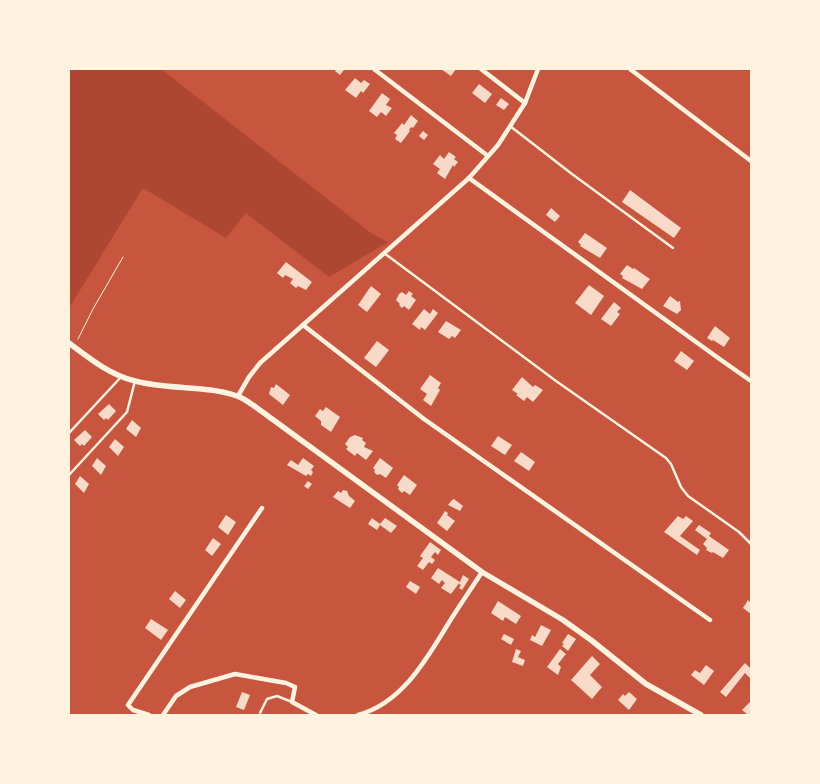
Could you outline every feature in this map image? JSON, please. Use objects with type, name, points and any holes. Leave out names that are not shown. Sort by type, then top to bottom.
[{"type":"street","points":[[374,69],[488,156]]},
{"type":"street","points":[[481,69],[525,103]]},
{"type":"street","points":[[238,396],[248,377],[260,363],[469,178],[498,145],[525,103],[538,69]]},
{"type":"street","points":[[630,69],[751,161]]},
{"type":"street","points":[[469,178],[751,381]]},
{"type":"street","points":[[303,325],[424,419],[710,620]]},
{"type":"street","points":[[71,345],[97,364],[121,377],[135,381],[238,396],[482,572],[577,630],[646,684],[702,715]]},
{"type":"street","points":[[149,715],[133,710],[128,705],[262,508]]},
{"type":"street","points":[[358,715],[396,695],[407,683],[424,661],[482,572]]},
{"type":"street","points":[[163,715],[176,696],[190,687],[235,674],[295,686],[292,702],[316,715]]},
{"type":"lane","points":[[510,126],[673,248]]},
{"type":"lane","points":[[384,253],[556,380],[666,458],[671,464],[681,487],[688,496],[740,532],[751,544]]},
{"type":"lane","points":[[69,433],[121,377]]},
{"type":"lane","points":[[69,476],[127,412],[135,381]]},
{"type":"lane","points":[[260,713],[267,698],[277,696],[292,702]]},
{"type":"path","points":[[71,345],[123,258]]},
{"type":"shaded area","points":[[69,69],[161,69],[371,233],[388,242],[329,277],[246,213],[226,238],[143,188],[69,308]]},
{"type":"building","points":[[336,69],[344,70],[340,75],[335,71]]},
{"type":"building","points":[[441,69],[456,69],[451,76]]},
{"type":"building","points":[[355,78],[361,83],[364,80],[370,84],[356,98],[345,90]]},
{"type":"building","points":[[479,84],[492,94],[485,103],[472,93]]},
{"type":"building","points":[[382,93],[390,99],[386,105],[392,108],[386,116],[381,112],[377,117],[369,111]]},
{"type":"building","points":[[501,98],[509,104],[504,110],[496,105]]},
{"type":"building","points":[[411,115],[418,121],[413,128],[411,127],[401,143],[395,139],[397,135],[394,133],[402,123],[404,125]]},
{"type":"building","points":[[423,131],[428,135],[424,140],[419,136]]},
{"type":"building","points":[[449,152],[456,157],[454,159],[458,162],[454,167],[453,165],[445,179],[437,173],[440,169],[433,164],[440,155],[444,159]]},
{"type":"building","points":[[630,190],[681,228],[674,238],[622,202]]},
{"type":"building","points":[[551,208],[560,216],[555,222],[546,215]]},
{"type":"building","points":[[585,233],[607,248],[600,258],[580,246],[578,242]]},
{"type":"building","points":[[286,262],[312,282],[306,290],[298,286],[296,288],[290,283],[293,279],[285,275],[283,278],[277,273]]},
{"type":"building","points":[[627,265],[650,279],[642,289],[622,278],[623,276],[620,274]]},
{"type":"building","points":[[589,285],[604,296],[591,315],[575,303]]},
{"type":"building","points":[[371,286],[381,294],[367,312],[358,305]]},
{"type":"building","points":[[409,291],[416,300],[409,310],[404,306],[402,308],[396,300],[399,294],[402,292],[406,295]]},
{"type":"building","points":[[670,296],[678,302],[680,301],[681,310],[677,314],[663,306]]},
{"type":"building","points":[[614,302],[621,308],[617,312],[620,314],[611,326],[601,319]]},
{"type":"building","points":[[424,309],[430,314],[433,309],[438,313],[425,330],[421,327],[420,330],[412,324]]},
{"type":"building","points":[[446,321],[461,330],[455,338],[452,336],[449,339],[438,332]]},
{"type":"building","points":[[715,326],[730,338],[724,347],[707,338]]},
{"type":"building","points":[[377,341],[389,350],[376,367],[364,358]]},
{"type":"building","points":[[681,351],[694,361],[687,370],[674,361]]},
{"type":"building","points":[[430,375],[441,383],[438,388],[440,390],[431,406],[423,400],[427,394],[420,389]]},
{"type":"building","points":[[522,377],[533,387],[535,385],[543,390],[533,402],[527,397],[524,401],[512,390]]},
{"type":"building","points":[[276,384],[290,395],[283,405],[269,394],[271,387],[274,388]]},
{"type":"building","points":[[109,404],[116,411],[108,420],[106,418],[104,420],[98,414]]},
{"type":"building","points":[[326,407],[340,417],[331,432],[321,425],[321,421],[315,416],[320,409],[323,411]]},
{"type":"building","points":[[132,420],[141,428],[136,437],[126,429]]},
{"type":"building","points":[[85,430],[92,437],[84,446],[82,444],[80,446],[74,440]]},
{"type":"building","points":[[355,435],[363,438],[362,440],[366,443],[364,447],[373,451],[366,460],[357,453],[355,456],[346,449],[348,447],[345,444],[350,437]]},
{"type":"building","points":[[498,436],[512,445],[505,455],[491,446]]},
{"type":"building","points":[[115,439],[124,447],[118,456],[109,447]]},
{"type":"building","points":[[521,452],[535,462],[529,471],[514,461]]},
{"type":"building","points":[[97,458],[106,466],[101,475],[92,466]]},
{"type":"building","points":[[303,458],[314,466],[311,470],[313,472],[311,476],[308,474],[306,476],[287,465],[291,460],[298,465]]},
{"type":"building","points":[[380,458],[393,468],[386,478],[374,472],[373,468]]},
{"type":"building","points":[[404,475],[417,485],[410,495],[404,491],[402,493],[398,489],[397,485]]},
{"type":"building","points":[[80,476],[89,484],[84,493],[75,484]]},
{"type":"building","points":[[308,481],[312,484],[308,489],[304,486]]},
{"type":"building","points":[[343,490],[347,491],[349,496],[355,501],[350,508],[333,497],[338,491],[341,493]]},
{"type":"building","points":[[454,499],[463,506],[460,511],[448,505]]},
{"type":"building","points":[[445,511],[455,521],[447,531],[437,523]]},
{"type":"building","points":[[226,515],[236,522],[228,535],[218,527]]},
{"type":"building","points":[[678,516],[683,519],[686,516],[693,521],[680,536],[700,550],[697,555],[664,532]]},
{"type":"building","points":[[372,518],[380,524],[385,518],[397,526],[391,533],[380,525],[377,530],[368,524]]},
{"type":"building","points":[[699,525],[711,533],[709,536],[729,550],[723,558],[706,550],[707,548],[703,544],[707,539],[695,530]]},
{"type":"building","points":[[213,538],[221,544],[212,556],[205,550]]},
{"type":"building","points":[[430,542],[441,550],[438,555],[435,552],[431,557],[435,560],[432,564],[429,562],[423,570],[417,566],[423,558],[420,556]]},
{"type":"building","points":[[438,568],[460,582],[451,594],[441,588],[445,583],[442,580],[439,584],[431,578]]},
{"type":"building","points":[[463,575],[469,579],[462,590],[459,588],[461,585],[459,584]]},
{"type":"building","points":[[410,581],[420,587],[416,594],[406,587]]},
{"type":"building","points":[[175,591],[186,600],[180,608],[169,599]]},
{"type":"building","points":[[748,600],[751,603],[751,614],[743,608]]},
{"type":"building","points":[[498,601],[521,616],[516,624],[505,617],[503,621],[491,613]]},
{"type":"building","points":[[151,619],[168,630],[161,640],[145,628]]},
{"type":"building","points":[[541,625],[551,630],[542,646],[530,640],[532,635],[535,637]]},
{"type":"building","points":[[504,634],[514,639],[511,645],[501,639]]},
{"type":"building","points":[[568,634],[576,639],[568,651],[562,646],[564,644],[562,643]]},
{"type":"building","points":[[516,649],[521,651],[518,657],[525,660],[523,666],[512,662]]},
{"type":"building","points":[[560,649],[566,654],[558,664],[561,667],[558,675],[547,667]]},
{"type":"building","points":[[592,656],[600,664],[590,675],[602,687],[592,699],[571,680]]},
{"type":"building","points":[[745,663],[751,669],[751,679],[745,673],[726,697],[720,692]]},
{"type":"building","points":[[706,665],[714,671],[704,685],[691,675],[695,670],[700,673]]},
{"type":"building","points":[[242,692],[250,695],[244,710],[236,707]]},
{"type":"building","points":[[629,692],[637,699],[629,710],[618,700],[623,694],[625,696]]},
{"type":"building","points":[[751,701],[751,715],[748,715],[742,710]]}]
